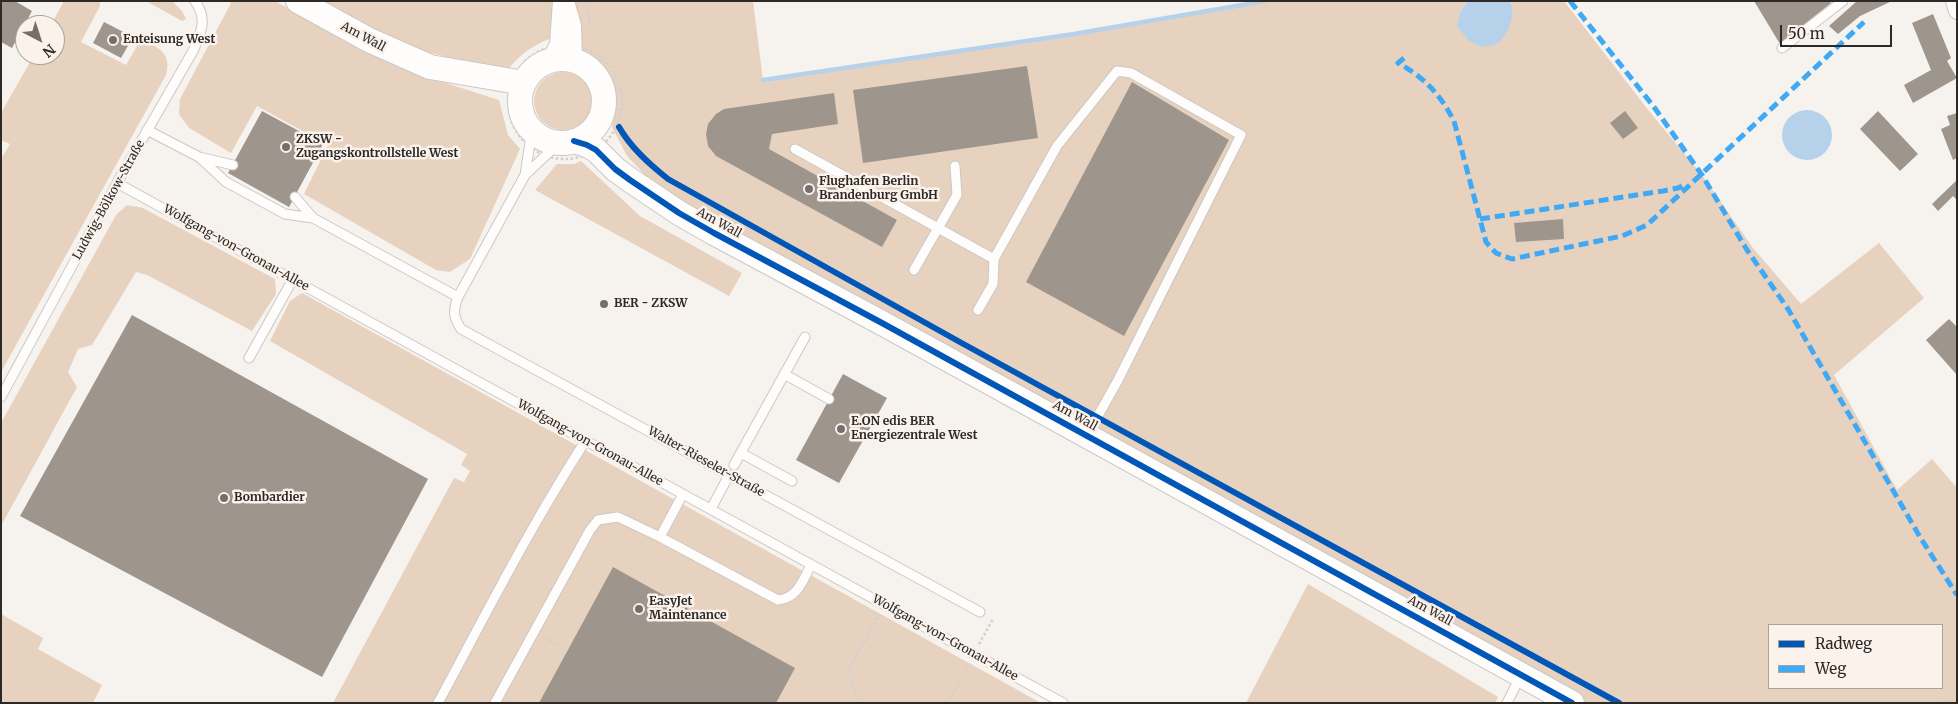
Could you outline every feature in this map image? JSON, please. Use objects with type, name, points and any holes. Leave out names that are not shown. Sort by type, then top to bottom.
[{"type":"street","name":"Am Wall","points":[[298,1],[389,50],[430,67],[460,73],[516,90]]},
{"type":"street","points":[[562,1],[564,52]]},
{"type":"street","points":[[559,147],[544,138],[530,138],[516,90],[530,73],[540,65],[564,52],[574,26],[566,1]]},
{"type":"street","points":[[1954,1],[1957,11]]},
{"type":"street","points":[[564,52],[585,65],[600,82],[604,99],[602,115],[605,135]]},
{"type":"street","name":"Am Wall","points":[[559,147],[587,145],[605,135],[615,169],[679,213],[882,323],[1092,426],[1572,703]]},
{"type":"lane","name":"Ludwig-Bölkow-Straße","points":[[1,397],[117,183],[193,51],[203,29],[202,17],[195,1]]},
{"type":"lane","points":[[1782,48],[1843,1]]},
{"type":"lane","points":[[978,310],[993,284],[994,259],[1057,146],[1117,71],[1131,73],[1241,135],[1118,382],[1092,426]]},
{"type":"lane","points":[[147,130],[199,157],[233,165]]},
{"type":"lane","name":"Walter-Rieseler-Straße","points":[[530,138],[525,175],[458,297],[454,308],[454,319],[461,329],[980,612]]},
{"type":"lane","name":"Walter-Rieseler-Straße","points":[[525,175],[559,147]]},
{"type":"lane","points":[[796,149],[994,259]]},
{"type":"lane","points":[[199,157],[226,182],[285,214],[313,218],[458,297]]},
{"type":"lane","points":[[914,270],[957,195],[955,166]]},
{"type":"lane","name":"Wolfgang-von-Gronau-Allee","points":[[117,183],[1064,703]]},
{"type":"lane","points":[[295,197],[313,218]]},
{"type":"lane","points":[[249,358],[293,279]]},
{"type":"lane","points":[[734,465],[805,337]]},
{"type":"lane","points":[[784,374],[829,399]]},
{"type":"lane","points":[[438,703],[504,577],[549,498],[586,440]]},
{"type":"lane","points":[[741,453],[792,481]]},
{"type":"lane","points":[[711,509],[729,475]]},
{"type":"lane","points":[[660,537],[683,494]]},
{"type":"lane","points":[[495,703],[590,530],[598,520],[618,516],[778,600],[788,599],[796,592],[811,565]]},
{"type":"lane","points":[[1507,703],[1522,675]]},
{"type":"path","points":[[591,50],[609,66],[615,75],[621,91],[622,106],[605,135],[585,155],[567,159],[559,147],[530,138],[516,130],[509,114],[521,65],[538,51],[564,52],[591,50]]},
{"type":"path","points":[[605,135],[624,137],[644,159],[668,179],[958,341],[1092,426],[1619,703]]},
{"type":"path","points":[[864,703],[857,699],[849,669],[885,605]]},
{"type":"path","points":[[947,703],[993,619]]},
{"type":"path","points":[[534,632],[568,650]]},
{"type":"path","points":[[1930,703],[1957,700]]},
{"type":"shaded area","points":[[64,1],[100,1],[100,6],[81,42],[126,65],[141,39],[158,48],[165,56],[167,61],[166,75],[1,372],[1,159],[10,144],[1,140],[1,113],[28,65],[65,65],[65,15],[56,15]]},
{"type":"shaded area","points":[[146,1],[172,1],[182,11],[186,19],[182,21]]},
{"type":"shaded area","points":[[228,1],[275,1],[346,41],[411,72],[499,100],[508,135],[520,149],[470,259],[450,272],[436,270],[304,194],[328,145],[257,106],[231,153],[189,128],[179,114],[180,99],[231,3]]},
{"type":"shaded area","points":[[320,1],[753,1],[763,80],[1074,34],[1265,1],[1468,1],[1460,12],[1512,4],[1510,1],[1564,1],[1649,111],[1702,175],[1753,248],[1801,304],[1879,243],[1924,298],[1834,375],[1897,490],[1932,459],[1957,488],[1957,703],[1586,703],[661,192],[627,156],[612,127],[616,104],[599,71],[579,54],[549,39],[525,52],[506,72],[412,48]]},
{"type":"shaded area","points":[[563,72],[574,74],[587,85],[592,101],[590,112],[579,125],[563,130],[552,128],[539,117],[534,101],[536,90],[547,77]]},
{"type":"shaded area","points":[[581,161],[640,216],[742,273],[729,296],[535,190],[557,164],[574,164]]},
{"type":"shaded area","points":[[127,205],[143,208],[275,279],[276,294],[252,331],[147,275],[136,272],[92,345],[78,349],[68,372],[77,387],[1,526],[1,423],[116,215]]},
{"type":"shaded area","points":[[302,293],[1041,703],[333,703],[454,478],[464,482],[470,471],[461,465],[467,454],[270,341],[290,301]]},
{"type":"shaded area","points":[[1308,584],[1498,697],[1495,703],[1246,703]]},
{"type":"shaded area","points":[[1,614],[43,638],[38,649],[102,685],[93,703],[1,703]]},
{"type":"water","points":[[1468,1],[1510,1],[1512,18],[1508,30],[1501,41],[1493,45],[1481,47],[1468,40],[1457,26],[1460,12]]},
{"type":"water","points":[[1812,110],[1825,117],[1831,125],[1831,145],[1825,153],[1817,159],[1802,160],[1789,153],[1783,145],[1782,130],[1789,117],[1797,111]]},
{"type":"building","points":[[1,1],[15,1],[32,11],[30,15],[15,15],[15,42],[12,48],[1,42]]},
{"type":"building","points":[[1754,1],[1830,1],[1831,3],[1780,44]]},
{"type":"building","points":[[1857,1],[1892,1],[1860,16],[1838,34],[1829,26]]},
{"type":"building","points":[[1933,14],[1951,58],[1947,61],[1957,78],[1913,103],[1904,85],[1931,70],[1912,23]]},
{"type":"building","name":"Enteisung West","points":[[104,22],[133,37],[121,58],[93,43]]},
{"type":"building","points":[[1027,66],[1038,138],[863,163],[853,90]]},
{"type":"building","points":[[1132,82],[1229,140],[1124,336],[1026,282]]},
{"type":"building","name":"Flughafen Berlin Brandenburg GmbH","points":[[834,93],[838,124],[772,134],[769,149],[897,220],[882,247],[716,156],[708,146],[706,134],[708,124],[716,114],[724,109]]},
{"type":"building","points":[[262,111],[323,144],[289,207],[228,173]]},
{"type":"building","points":[[1625,111],[1638,128],[1623,139],[1610,123]]},
{"type":"building","points":[[1878,111],[1918,154],[1900,171],[1860,129]]},
{"type":"building","points":[[1957,113],[1957,158],[1953,160],[1941,129],[1950,125],[1947,116]]},
{"type":"building","points":[[1957,180],[1957,200],[1953,196],[1938,211],[1932,204]]},
{"type":"building","points":[[1563,219],[1564,239],[1516,242],[1514,223]]},
{"type":"building","name":"Bombardier","points":[[132,315],[428,479],[322,677],[20,516]]},
{"type":"building","points":[[1949,319],[1957,327],[1957,375],[1926,340]]},
{"type":"building","name":"E.ON edis BER Energiezentrale West","points":[[843,374],[887,398],[839,483],[796,460]]},
{"type":"building","name":"EasyJet Maintenance","points":[[613,567],[795,668],[776,703],[539,703]]},
{"type":"waterway","points":[[763,80],[1074,34],[1265,1]]},
{"type":"marked path","points":[[1570,1],[1654,107],[1702,175],[1747,250],[1788,309],[1920,537],[1957,595]]},
{"type":"marked path","points":[[1404,58],[1398,63],[1416,74],[1437,94],[1454,121],[1486,242],[1496,253],[1512,259],[1622,236],[1647,225],[1864,22]]},
{"type":"marked path","points":[[1480,219],[1663,191],[1686,184]]},
{"type":"cycle path","points":[[619,127],[641,155],[668,179],[958,341],[1619,703]]},
{"type":"cycle path","points":[[574,141],[596,150],[615,169],[630,180],[679,213],[714,233],[882,323],[1572,703]]},
{"type":"place","name":"Enteisung West","points":[[113,40]]},
{"type":"place","name":"ZKSW - Zugangskontrollstelle West","points":[[286,147]]},
{"type":"place","name":"Flughafen Berlin Brandenburg GmbH","points":[[809,189]]},
{"type":"place","name":"BER - ZKSW","points":[[604,304]]},
{"type":"place","name":"E.ON edis BER Energiezentrale West","points":[[841,429]]},
{"type":"place","name":"Bombardier","points":[[224,498]]},
{"type":"place","name":"EasyJet Maintenance","points":[[639,609]]}]
